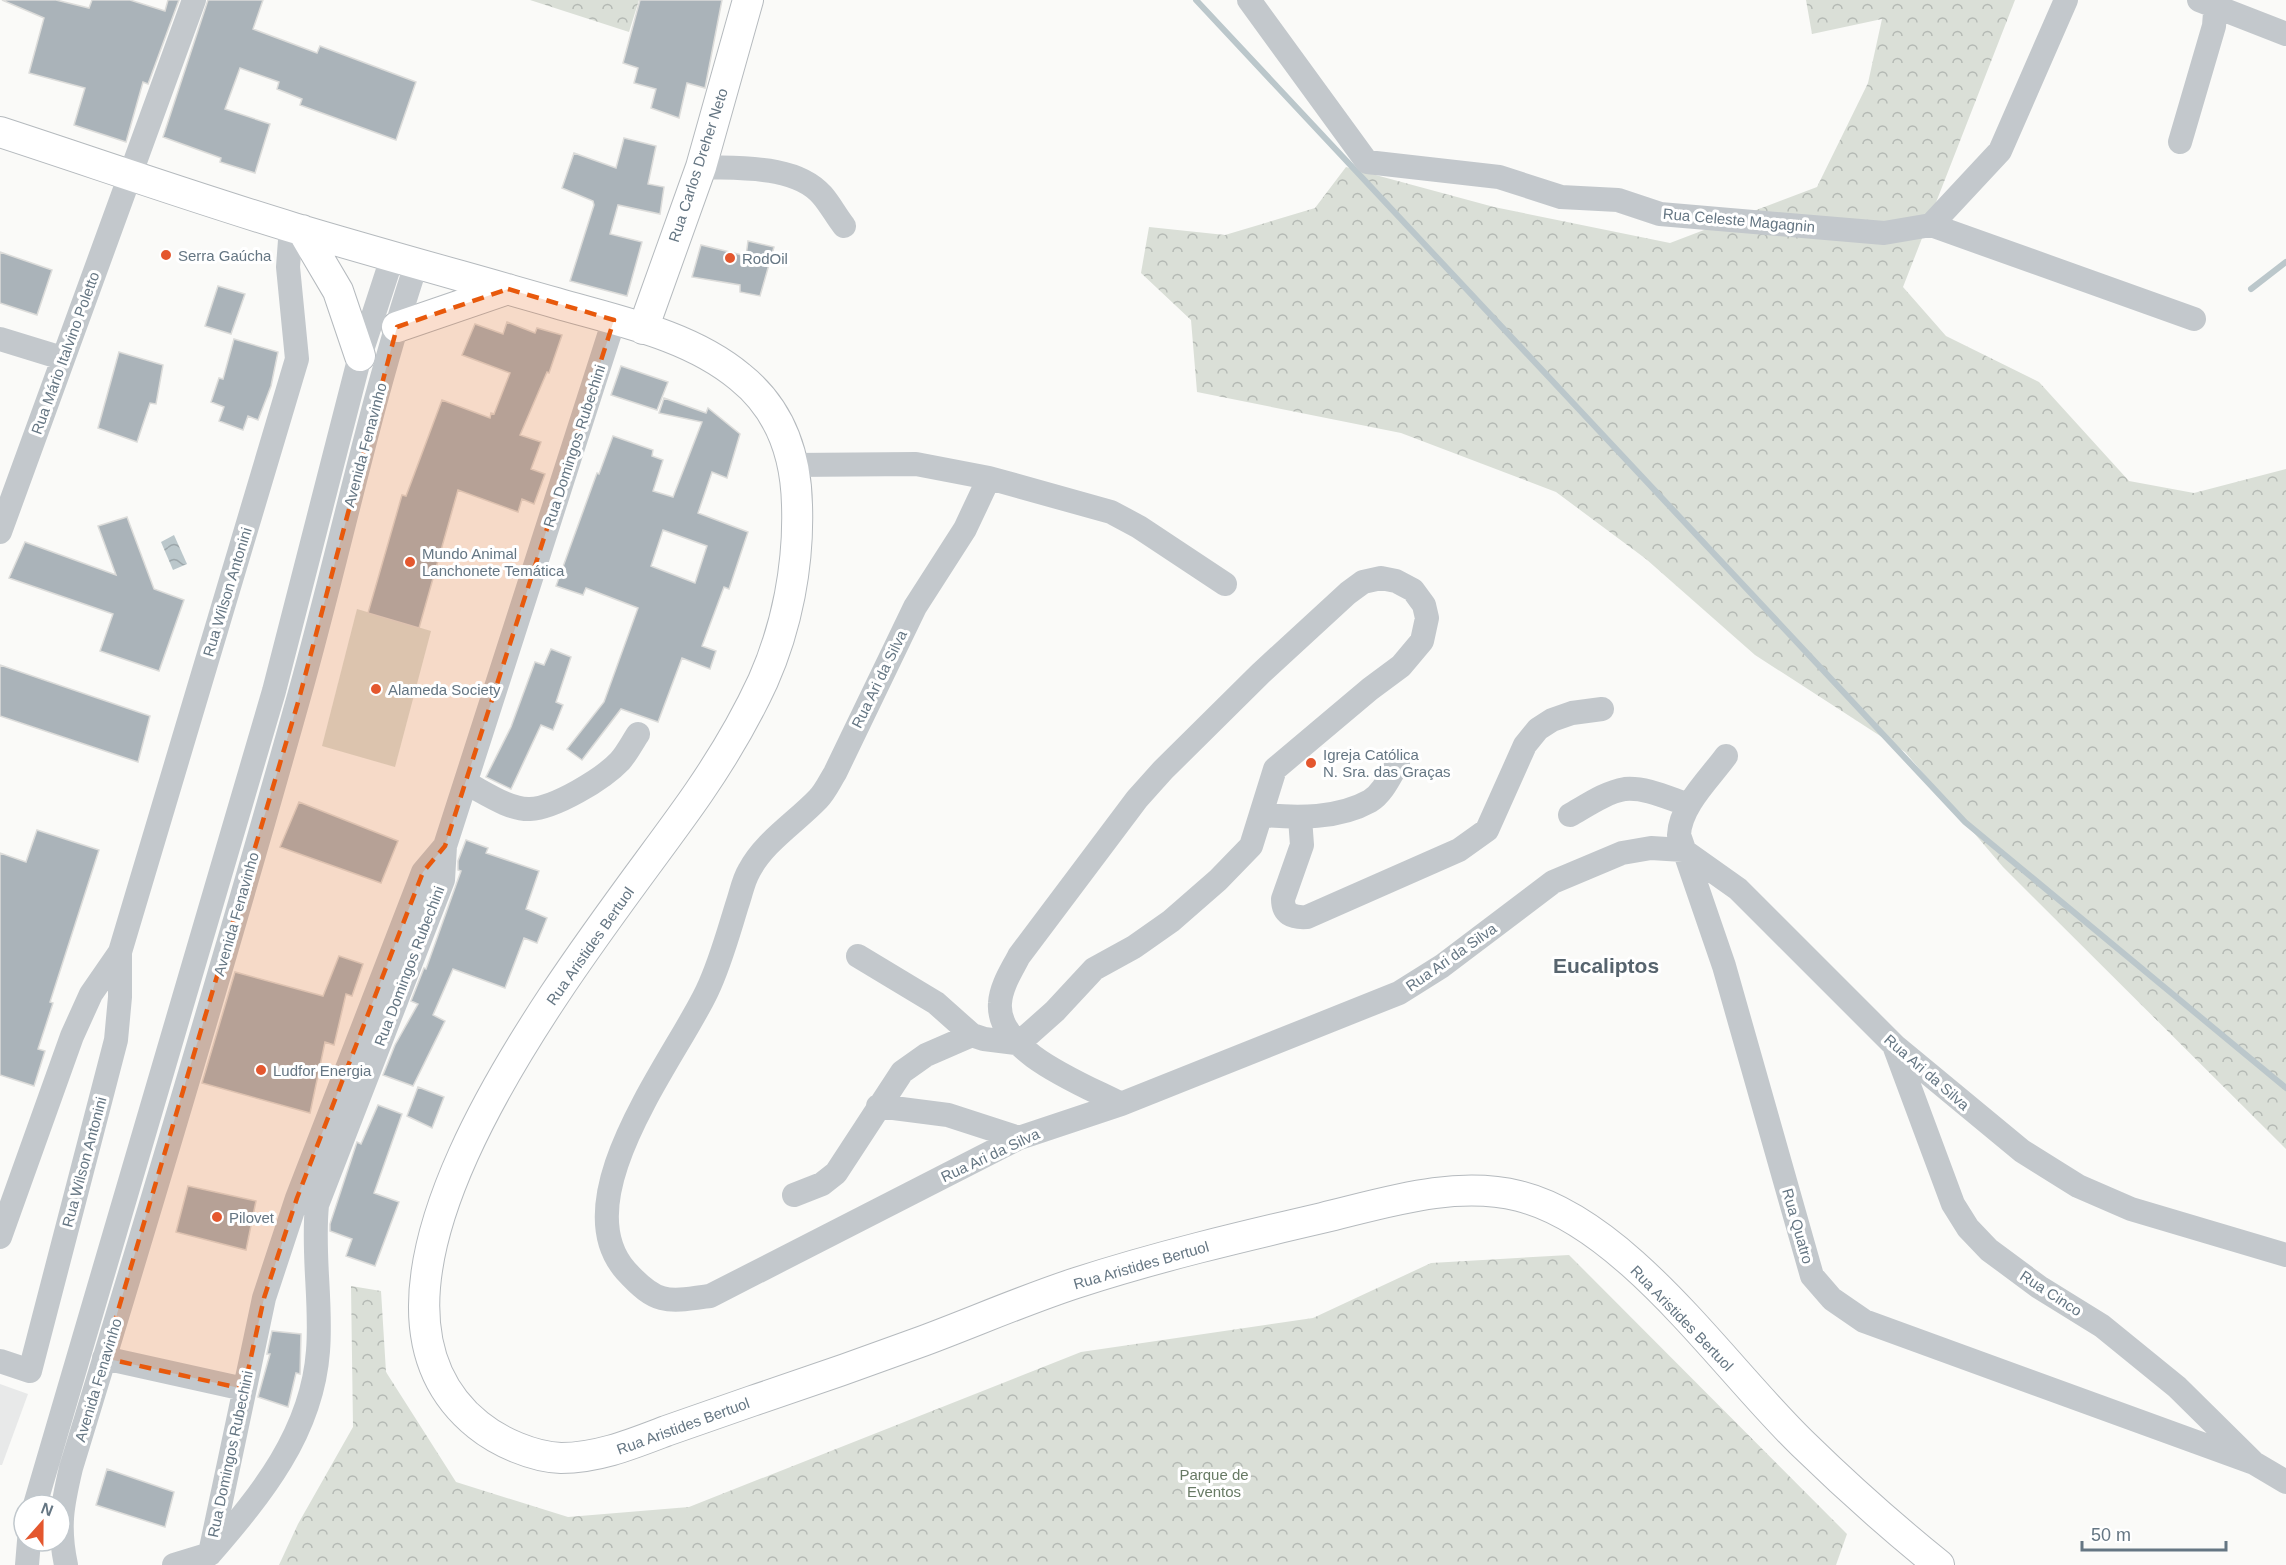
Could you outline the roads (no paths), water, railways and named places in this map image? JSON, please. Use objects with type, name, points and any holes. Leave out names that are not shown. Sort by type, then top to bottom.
[{"type":"main road","name":"Rua Carlos Dreher Neto","points":[[643,329],[701,167],[748,0]]},
{"type":"main road","name":"Rua Aristides Bertuol","points":[[0,132],[296,228],[643,329],[701,351],[733,370],[749,384],[773,412],[786,439],[797,494],[798,533],[794,575],[783,628],[764,679],[705,784],[517,1052],[476,1126],[429,1247],[422,1298],[427,1339],[436,1373],[459,1406],[482,1429],[518,1448],[555,1458],[608,1452],[885,1355],[1075,1283],[1247,1236],[1364,1208],[1444,1192],[1480,1191],[1518,1196],[1552,1208],[1588,1228],[1661,1292],[1802,1444],[1939,1565]]},
{"type":"main road","points":[[296,228],[338,291],[360,356]]},
{"type":"main road","points":[[397,327],[508,289]]},
{"type":"street","name":"Rua Mário Italvino Poletto","points":[[0,532],[194,0]]},
{"type":"street","name":"Rua Celeste Magagnin","points":[[1249,0],[1367,162],[1499,177],[1561,197],[1618,200],[1660,214],[1884,233],[1931,225],[2194,319]]},
{"type":"street","points":[[1931,225],[2000,151],[2066,0]]},
{"type":"street","points":[[2210,2],[2286,34]]},
{"type":"street","points":[[2180,142],[2214,26],[2210,2]]},
{"type":"street","points":[[701,167],[776,173],[797,178],[820,193],[844,226]]},
{"type":"street","name":"Rua Wilson Antonini","points":[[0,1361],[30,1371],[116,1040],[120,997],[120,952],[297,359],[288,267],[296,228]]},
{"type":"street","name":"Avenida Fenavinho","points":[[66,1565],[60,1537],[63,1505],[88,1411],[174,1128],[298,699],[397,327],[405,259]]},
{"type":"street","name":"Avenida Fenavinho","points":[[39,1493],[274,691],[360,356],[405,259]]},
{"type":"street","name":"Rua Domingos Rubechini","points":[[209,1559],[268,1484],[298,1430],[310,1395],[318,1350],[315,1230],[317,1205],[443,880],[445,846],[614,320]]},
{"type":"street","points":[[0,339],[62,358]]},
{"type":"street","points":[[349,400],[375,406]]},
{"type":"street","points":[[793,465],[916,464],[989,478],[1111,512],[1139,527],[1225,584]]},
{"type":"street","name":"Rua Ari da Silva","points":[[989,478],[965,529],[915,607],[835,773],[820,798],[760,854],[748,872],[718,967],[706,993],[632,1123],[614,1169],[606,1226],[621,1266],[646,1293],[672,1302],[710,1296],[1019,1138],[1121,1104],[1399,993],[1442,966],[1553,882],[1622,853],[1651,848],[1683,850],[1738,890],[1895,1046],[2022,1151],[2078,1186],[2132,1209],[2286,1255]]},
{"type":"street","points":[[311,548],[336,554]]},
{"type":"street","points":[[858,956],[936,1003],[972,1035],[1016,1043],[1055,1011],[1094,969],[1171,921],[1218,880],[1251,846],[1263,815],[1275,770],[1370,688],[1401,666],[1422,641],[1427,618],[1424,605],[1413,591],[1396,581],[1381,578],[1364,582],[1348,593],[1261,673],[1137,798],[1038,930],[1005,982],[1000,1003],[1002,1024],[1016,1043],[1052,1068],[1121,1104]]},
{"type":"street","points":[[274,691],[298,699]]},
{"type":"street","points":[[1300,818],[1302,845],[1283,899],[1283,908],[1289,915],[1298,918],[1306,917],[1459,850],[1487,830],[1525,746],[1538,729],[1552,720],[1572,713],[1602,710]]},
{"type":"street","points":[[466,783],[513,806],[531,809],[560,800],[597,781],[620,761],[638,734]]},
{"type":"street","name":"Rua Quatro","points":[[1726,756],[1689,805],[1679,826],[1683,850],[1724,966],[1812,1276],[1832,1299],[1864,1321],[1905,1338],[2254,1463]]},
{"type":"street","points":[[1263,815],[1300,818],[1345,810],[1370,801],[1383,788],[1398,763]]},
{"type":"street","points":[[1570,815],[1599,799],[1625,789],[1652,793],[1689,805]]},
{"type":"street","points":[[233,833],[257,841]]},
{"type":"street","name":"Rua Domingos Rubechini","points":[[209,1559],[264,1298],[297,1198],[423,872],[445,846]]},
{"type":"street","name":"Rua Wilson Antonini","points":[[0,1237],[72,1036],[91,994],[120,952]]},
{"type":"street","points":[[191,974],[216,981]]},
{"type":"street","points":[[794,1195],[822,1184],[836,1173],[902,1072],[926,1055],[972,1035]]},
{"type":"street","name":"Rua Cinco","points":[[1895,1046],[1953,1204],[1968,1228],[1989,1250],[2039,1287],[2102,1326],[2160,1374],[2254,1463],[2286,1482]]},
{"type":"street","points":[[879,1106],[948,1115],[1019,1138]]},
{"type":"street","points":[[148,1120],[174,1128]]},
{"type":"street","points":[[104,1358],[244,1389]]},
{"type":"street","points":[[65,1404],[88,1411]]},
{"type":"street","points":[[174,1565],[209,1559]]},
{"type":"water","points":[[174,535],[187,564],[173,570],[161,542]]},
{"type":"waterway","points":[[1196,0],[1965,822],[2286,1088]]},
{"type":"waterway","points":[[2251,289],[2286,262]]},
{"type":"place","name":"Serra Gaúcha","points":[[166,255]]},
{"type":"place","name":"RodOil","points":[[730,258]]},
{"type":"place","name":"Mundo Animal Lanchonete Temática","points":[[410,562]]},
{"type":"place","name":"Alameda Society","points":[[376,689]]},
{"type":"place","name":"Igreja Católica N. Sra. das Graças","points":[[1311,763]]},
{"type":"place","name":"Ludfor Energia","points":[[261,1070]]},
{"type":"place","name":"Pilovet","points":[[217,1217]]},
{"type":"district","name":"Eucaliptos","points":[[1606,965]]},
{"type":"park label","name":"Parque de Eventos","points":[[1214,1482]]}]
